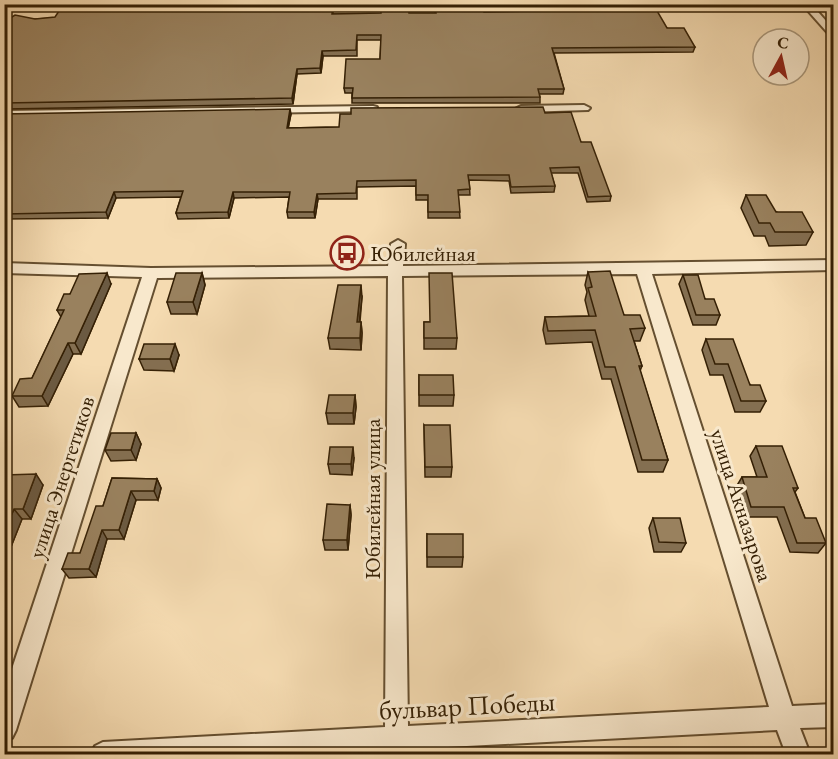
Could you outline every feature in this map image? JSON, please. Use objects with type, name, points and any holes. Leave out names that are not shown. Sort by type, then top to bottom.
[{"type":"street","points":[[806,4],[834,37]]},
{"type":"street","points":[[512,109],[584,108]]},
{"type":"street","points":[[4,114],[382,109]]},
{"type":"street","name":"Юбилейная улица","points":[[397,746],[395,270],[398,244]]},
{"type":"street","points":[[4,268],[151,273],[834,265]]},
{"type":"street","name":"улица Акназарова","points":[[643,269],[784,718],[798,754]]},
{"type":"street","name":"улица Энергетиков","points":[[4,729],[151,273]]},
{"type":"street","name":"бульвар Победы","points":[[103,754],[397,746],[834,715]]},
{"type":"building","points":[[333,4],[332,14],[381,13],[381,4],[408,4],[409,13],[436,13],[435,4],[483,4],[484,12],[578,10],[576,4],[592,4],[594,10],[656,9],[667,28],[684,28],[695,47],[552,48],[564,89],[538,89],[540,97],[352,98],[353,88],[344,88],[346,59],[380,59],[381,35],[357,35],[356,50],[322,51],[320,68],[297,69],[292,98],[4,103],[4,22],[15,15],[35,19],[55,17],[61,8]]},
{"type":"building","points":[[543,107],[545,113],[571,112],[581,142],[591,142],[611,196],[588,197],[579,167],[550,168],[555,186],[511,187],[509,175],[468,175],[470,189],[458,190],[460,212],[428,212],[428,195],[416,195],[416,180],[357,181],[356,193],[317,194],[314,212],[287,212],[290,192],[233,192],[228,212],[176,213],[183,191],[114,192],[106,212],[4,214],[4,114],[290,109],[287,128],[339,127],[340,114],[351,114],[351,108]]},
{"type":"building","points":[[746,195],[766,195],[776,212],[802,212],[813,232],[775,232],[770,223],[759,223]]},
{"type":"building","points":[[610,271],[624,315],[640,315],[645,328],[630,329],[668,460],[642,460],[615,367],[605,367],[595,330],[548,331],[545,317],[596,316],[588,288],[592,287],[588,272]]},
{"type":"building","points":[[107,273],[75,343],[68,343],[42,396],[12,396],[20,379],[32,378],[64,310],[57,310],[64,294],[70,294],[79,274]]},
{"type":"building","points":[[176,273],[202,273],[193,302],[167,302]]},
{"type":"building","points":[[429,273],[452,273],[457,338],[424,338],[424,322],[430,322]]},
{"type":"building","points":[[683,275],[698,275],[705,299],[714,299],[720,315],[696,315]]},
{"type":"building","points":[[338,285],[361,285],[357,322],[361,322],[360,338],[328,338]]},
{"type":"building","points":[[706,339],[733,339],[750,385],[760,385],[766,401],[741,401],[728,364],[715,364]]},
{"type":"building","points":[[144,344],[175,344],[170,359],[139,359]]},
{"type":"building","points":[[419,375],[453,375],[454,395],[419,395]]},
{"type":"building","points":[[329,395],[355,395],[353,413],[326,413]]},
{"type":"building","points":[[424,425],[450,425],[452,467],[425,467]]},
{"type":"building","points":[[111,433],[136,433],[131,450],[105,450]]},
{"type":"building","points":[[756,446],[782,446],[798,488],[793,488],[805,518],[816,518],[826,543],[797,543],[784,507],[751,507],[742,477],[767,477]]},
{"type":"building","points":[[330,447],[353,447],[351,464],[328,464]]},
{"type":"building","points":[[36,474],[23,509],[14,509],[4,532],[4,475]]},
{"type":"building","points":[[112,478],[157,479],[154,491],[131,491],[119,530],[102,530],[89,569],[62,569],[68,553],[80,553],[96,506],[103,506]]},
{"type":"building","points":[[327,504],[350,505],[347,540],[323,540]]},
{"type":"building","points":[[653,518],[680,518],[686,543],[659,542]]},
{"type":"building","points":[[427,534],[463,534],[463,557],[427,557]]},
{"type":"place","name":"Юбилейная","points":[[347,253]]}]
